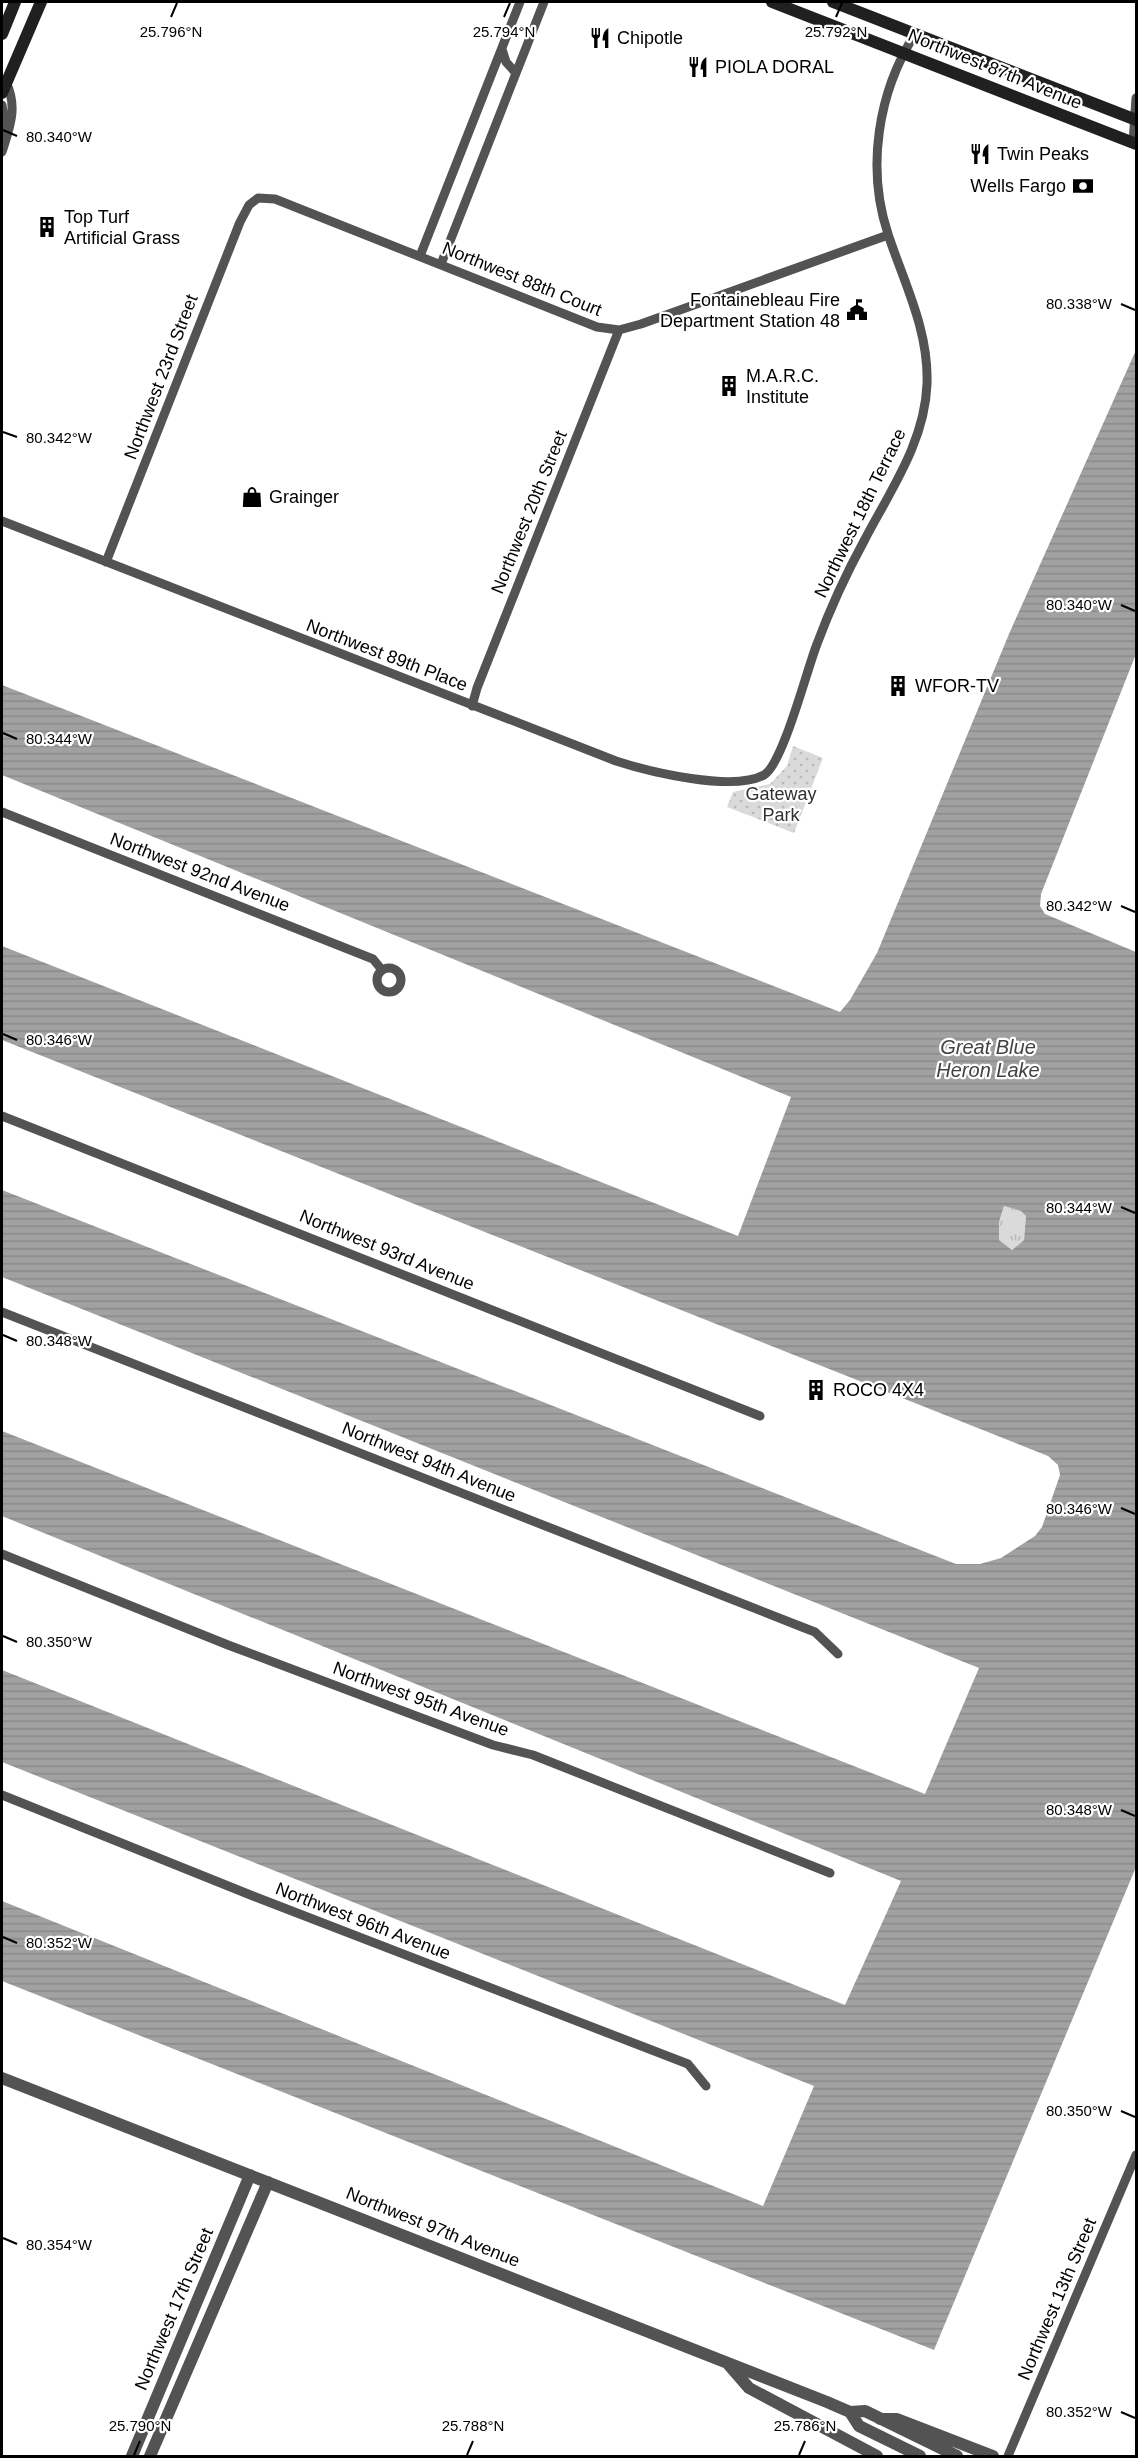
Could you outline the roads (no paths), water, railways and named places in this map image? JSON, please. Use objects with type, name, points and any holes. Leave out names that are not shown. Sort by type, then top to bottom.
[{"type":"main road","points":[[2,34],[15,2]]},
{"type":"main road","points":[[4,87],[41,2]]},
{"type":"main road","name":"Northwest 87th Avenue","points":[[772,2],[1135,142]]},
{"type":"main road","name":"Northwest 87th Avenue","points":[[833,2],[1135,120]]},
{"type":"street","points":[[420,256],[520,2]]},
{"type":"street","points":[[441,264],[544,2]]},
{"type":"street","name":"Northwest 18th Terrace","points":[[768,772],[782,750],[810,663],[835,599],[863,541],[904,468],[922,418],[927,381],[923,338],[915,308],[888,235],[878,192],[878,140],[882,113],[910,32]]},
{"type":"street","points":[[502,49],[506,62],[516,73]]},
{"type":"street","points":[[2,152],[14,108],[11,92],[4,87]]},
{"type":"street","points":[[1135,142],[1137,99]]},
{"type":"street","points":[[2,105],[7,137]]},
{"type":"street","name":"Northwest 88th Court","points":[[249,205],[258,198],[269,197],[597,327],[619,330],[649,322],[888,235]]},
{"type":"street","name":"Northwest 23rd Street","points":[[106,562],[233,239],[249,205]]},
{"type":"street","name":"Northwest 20th Street","points":[[472,706],[477,688],[619,330]]},
{"type":"street","name":"Northwest 89th Place","points":[[2,521],[590,752],[643,770],[684,777],[730,781],[748,780],[768,772]]},
{"type":"street","name":"Northwest 92nd Avenue","points":[[2,812],[373,958],[382,970]]},
{"type":"street","name":"Northwest 93rd Avenue","points":[[2,1116],[760,1416]]},
{"type":"street","name":"Northwest 94th Avenue","points":[[2,1312],[802,1627],[814,1632],[838,1654]]},
{"type":"street","name":"Northwest 95th Avenue","points":[[2,1554],[228,1645],[493,1745],[533,1755],[830,1873]]},
{"type":"street","name":"Northwest 96th Avenue","points":[[2,1795],[253,1896],[688,2064],[706,2086]]},
{"type":"street","name":"Northwest 97th Avenue","points":[[2,2078],[850,2412],[865,2411],[957,2457]]},
{"type":"street","name":"Northwest 13th Street","points":[[1008,2457],[1137,2155]]},
{"type":"street","name":"Northwest 17th Street","points":[[132,2457],[250,2175]]},
{"type":"street","name":"Northwest 17th Street","points":[[150,2457],[268,2182]]},
{"type":"street","points":[[726,2362],[749,2388],[877,2457]]},
{"type":"street","name":"Northwest 97th Avenue","points":[[850,2412],[860,2426],[921,2457]]},
{"type":"street","points":[[880,2419],[897,2419],[993,2457]]},
{"type":"water","name":"Great Blue Heron Lake","points":[[1136,350],[1136,654],[1041,894],[1040,906],[1045,914],[1136,952],[1136,1867],[934,2350],[2,1981],[2,1901],[763,2206],[814,2086],[2,1762],[2,1670],[845,2005],[901,1881],[2,1516],[2,1431],[925,1794],[979,1668],[2,1277],[2,1190],[956,1564],[980,1564],[1001,1558],[1035,1536],[1042,1527],[1060,1475],[1058,1465],[1048,1456],[2,1040],[2,946],[738,1236],[791,1097],[2,775],[2,685],[840,1012],[850,1000],[877,953],[1009,634]],"holes":[[[1004,1206],[1021,1211],[1026,1216],[1024,1240],[1012,1250],[999,1240],[999,1222]]]},
{"type":"place","name":"Chipotle","points":[[600,38]]},
{"type":"place","name":"PIOLA DORAL","points":[[698,67]]},
{"type":"place","name":"Twin Peaks","points":[[980,154]]},
{"type":"place","name":"Wells Fargo","points":[[1083,186]]},
{"type":"place","name":"Top Turf Artificial Grass","points":[[47,227]]},
{"type":"place","name":"Fontainebleau Fire Department Station 48","points":[[857,310]]},
{"type":"place","name":"M.A.R.C. Institute","points":[[729,386]]},
{"type":"place","name":"Grainger","points":[[252,497]]},
{"type":"place","name":"WFOR-TV","points":[[898,686]]},
{"type":"place","name":"ROCO 4X4","points":[[816,1390]]},
{"type":"park label","name":"Gateway Park","points":[[781,804]]}]
